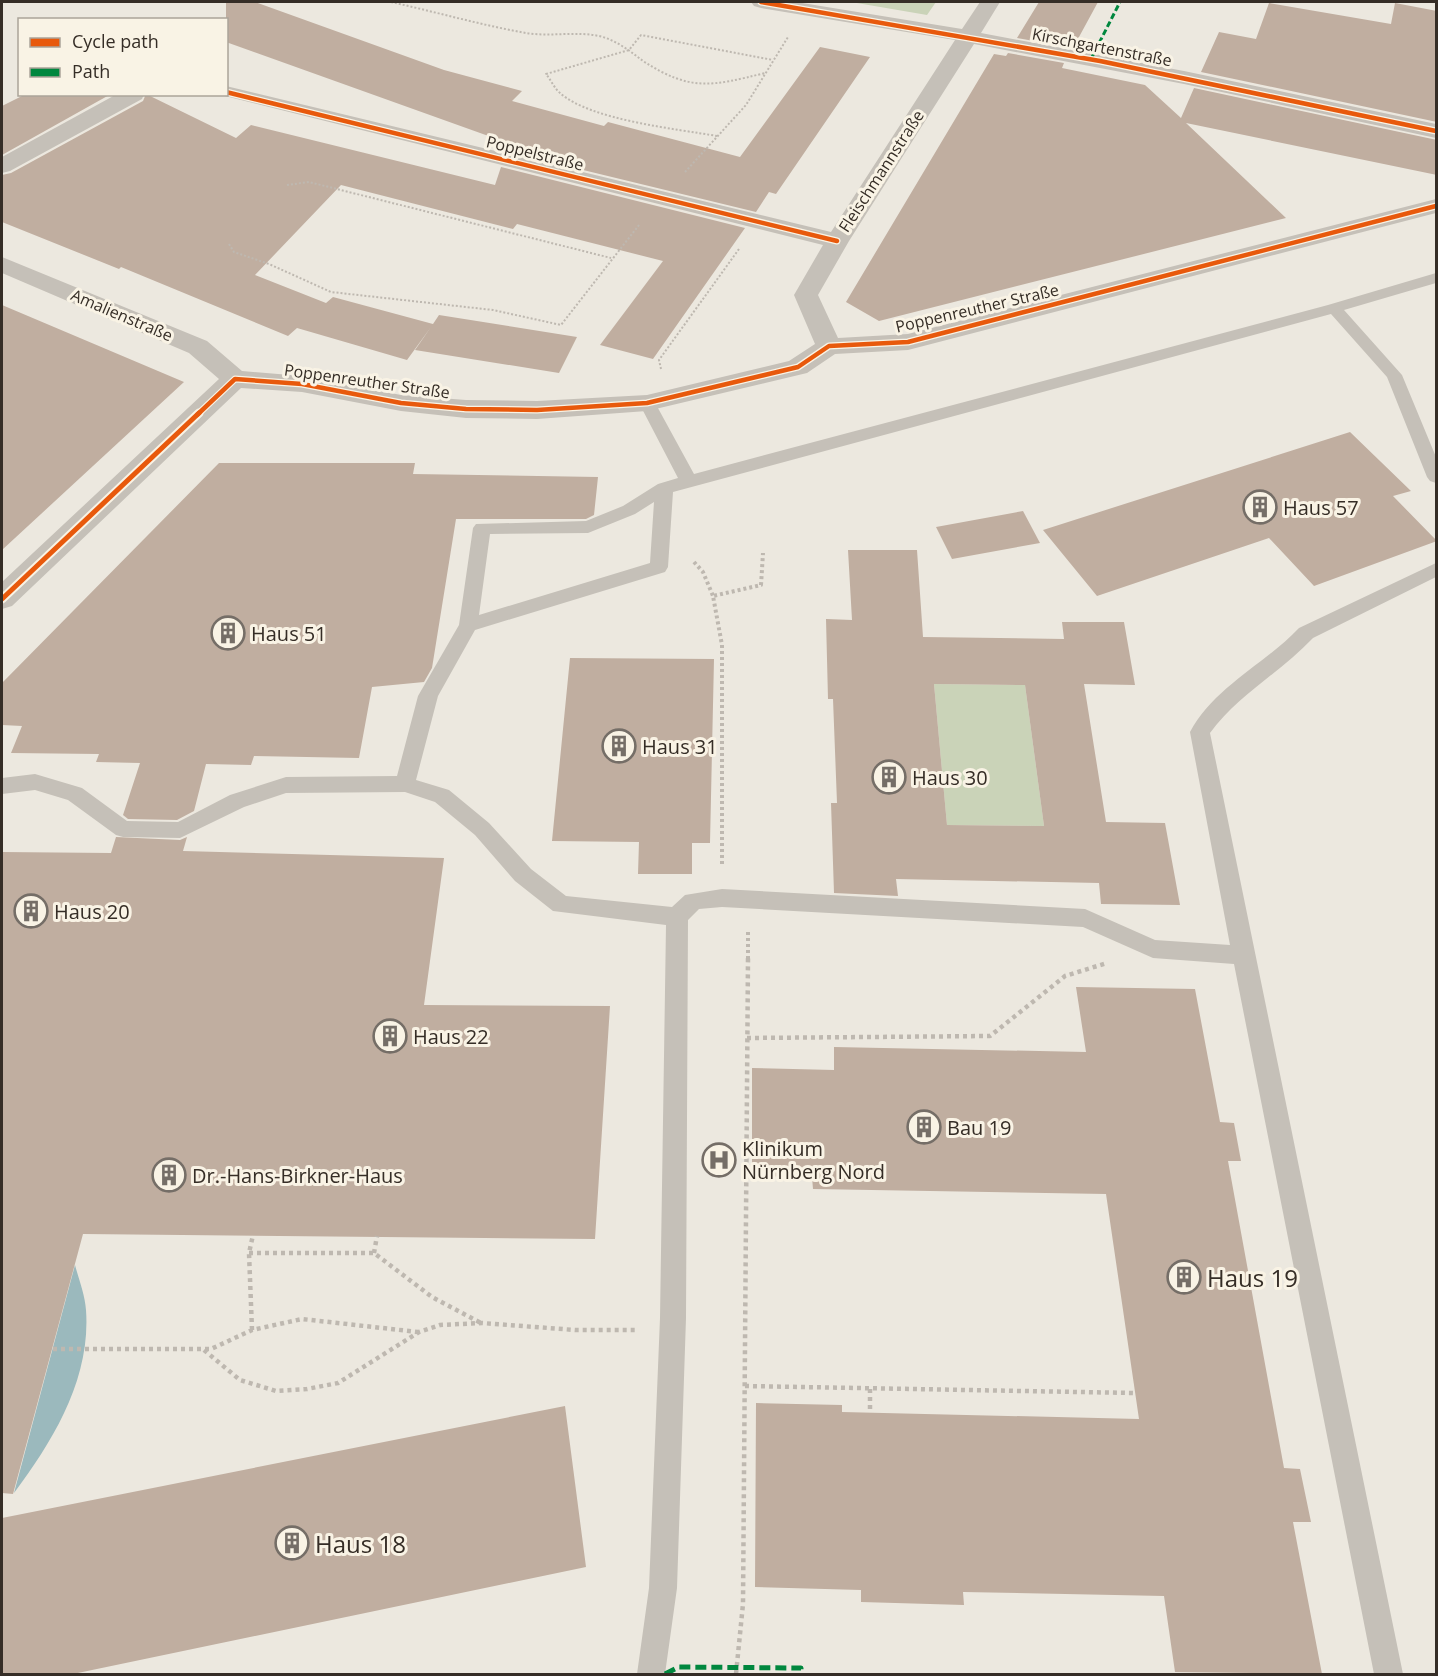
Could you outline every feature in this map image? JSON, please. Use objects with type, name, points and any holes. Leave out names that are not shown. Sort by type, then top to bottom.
[{"type":"street","name":"Kirschgartenstraße","points":[[761,2],[968,36],[1187,77],[1437,131]]},
{"type":"street","name":"Fleischmannstraße","points":[[829,346],[806,295],[837,241],[990,2]]},
{"type":"street","name":"Poppelstraße","points":[[228,92],[837,241]]},
{"type":"street","points":[[2,166],[130,96]]},
{"type":"street","name":"Poppenreuther Straße","points":[[235,379],[302,384],[401,403],[466,409],[537,410],[657,401],[798,367],[829,346],[908,342],[1437,206]]},
{"type":"street","name":"Amalienstraße","points":[[2,264],[198,347],[235,379]]},
{"type":"street","points":[[2,599],[235,379]]},
{"type":"lane","points":[[405,784],[428,696],[468,625],[482,528],[588,527],[629,510],[664,488],[688,480],[1334,308],[1437,278]]},
{"type":"lane","points":[[1334,308],[1394,375],[1437,477]]},
{"type":"lane","points":[[657,401],[688,480]]},
{"type":"lane","points":[[468,625],[659,567],[664,488]]},
{"type":"lane","points":[[1389,1674],[1200,732],[1218,707],[1291,649],[1306,633],[1437,569]]},
{"type":"lane","points":[[2,786],[35,782],[75,794],[123,829],[180,830],[237,801],[286,785],[405,784],[442,796],[482,829],[523,875],[561,905],[677,917]]},
{"type":"lane","points":[[651,1674],[663,1588],[672,1330],[677,917],[693,901],[748,898],[1085,918],[1153,950],[1243,955]]},
{"type":"path","points":[[391,2],[527,33],[599,36],[628,50],[662,73],[678,80],[697,84],[718,85],[765,73]]},
{"type":"path","points":[[229,244],[234,252],[269,264],[331,292],[493,310],[561,325],[611,258],[746,105],[806,9]]},
{"type":"path","points":[[718,136],[651,124],[580,105],[561,93],[546,74],[628,50],[641,35],[774,60]]},
{"type":"path","points":[[287,185],[309,182],[611,258]]},
{"type":"path","points":[[657,401],[659,360],[758,221]]},
{"type":"path","points":[[722,898],[722,645],[713,596],[760,585],[763,553]]},
{"type":"path","points":[[736,1674],[743,1604],[748,898]]},
{"type":"path","points":[[747,1038],[990,1036],[1065,976],[1153,950]]},
{"type":"path","points":[[252,1330],[249,1253],[253,1235]]},
{"type":"path","points":[[374,1253],[377,1236]]},
{"type":"path","points":[[249,1253],[374,1253],[432,1297],[482,1323]]},
{"type":"path","points":[[52,1349],[204,1350],[252,1330],[302,1319],[419,1332]]},
{"type":"path","points":[[204,1350],[240,1380],[276,1391],[306,1389],[338,1383],[419,1332],[440,1325],[482,1323],[575,1330],[672,1330]]},
{"type":"path","points":[[745,1386],[1135,1393]]},
{"type":"path","points":[[870,1389],[870,1413]]},
{"type":"green space","points":[[851,2],[936,2],[927,15]]},
{"type":"green space","points":[[934,684],[1025,685],[1044,826],[947,825]]},
{"type":"water","points":[[75,1265],[86,1310],[86,1336],[76,1385],[55,1430],[14,1493]]},
{"type":"building","points":[[226,2],[255,2],[444,70],[522,91],[512,101],[604,126],[608,122],[740,157],[820,47],[870,57],[776,194],[769,192],[756,212],[505,151],[508,143],[228,43],[228,18],[226,18]]},
{"type":"building","points":[[1039,2],[1098,2],[1073,48],[1017,38]]},
{"type":"building","points":[[1269,3],[1391,24],[1395,3],[1437,11],[1437,122],[1201,72],[1219,32],[1256,39]]},
{"type":"building","points":[[1008,53],[1064,63],[1062,68],[1145,85],[1181,118],[1194,88],[1437,140],[1437,175],[1186,123],[1286,218],[879,321],[846,302],[994,54],[1006,56]]},
{"type":"building","points":[[22,96],[107,96],[2,155],[2,106]]},
{"type":"building","points":[[145,96],[150,96],[236,138],[251,125],[495,185],[501,167],[745,228],[653,359],[600,345],[663,261],[517,224],[513,229],[341,185],[255,275],[326,303],[333,297],[433,324],[439,315],[577,337],[559,373],[415,350],[431,327],[407,360],[297,328],[288,336],[121,267],[119,269],[2,222],[2,175],[11,173],[143,101]]},
{"type":"building","points":[[2,305],[184,382],[2,550]]},
{"type":"building","name":"Haus 57","points":[[1350,432],[1411,491],[1393,496],[1437,541],[1314,586],[1269,538],[1097,596],[1043,530]]},
{"type":"building","name":"Haus 51","points":[[219,463],[415,463],[413,474],[598,477],[594,515],[586,519],[456,519],[432,668],[424,682],[372,687],[359,758],[254,756],[251,765],[206,764],[194,811],[177,820],[128,819],[123,815],[140,763],[96,762],[99,754],[11,753],[22,726],[2,725],[2,683]]},
{"type":"building","points":[[1023,511],[1040,543],[952,559],[936,527]]},
{"type":"building","name":"Haus 30","points":[[848,550],[917,550],[923,637],[1064,639],[1062,622],[1124,622],[1135,685],[1084,684],[1106,822],[1165,823],[1180,905],[1101,904],[1099,883],[896,879],[898,896],[834,893],[831,803],[837,803],[833,699],[828,699],[826,619],[852,620]],"holes":[[[934,684],[1025,685],[1044,826],[947,825]]]},
{"type":"building","name":"Haus 31","points":[[570,658],[714,659],[710,843],[692,843],[692,874],[638,874],[639,842],[552,841]]},
{"type":"building","points":[[116,837],[180,840],[187,837],[183,851],[444,858],[424,1005],[610,1006],[595,1239],[83,1234],[13,1494],[2,1493],[2,852],[111,853]]},
{"type":"building","name":"Haus 19","points":[[1076,987],[1195,989],[1220,1122],[1234,1123],[1241,1161],[1228,1161],[1284,1468],[1300,1469],[1311,1522],[1293,1522],[1322,1674],[1175,1672],[1164,1596],[963,1592],[964,1605],[861,1602],[861,1590],[755,1587],[756,1403],[842,1405],[842,1412],[1139,1419],[1106,1194],[813,1189],[812,1177],[752,1176],[752,1068],[834,1070],[834,1047],[1086,1052]]},
{"type":"building","name":"Haus 18","points":[[565,1406],[586,1567],[73,1674],[2,1674],[2,1518]]},
{"type":"marked path","points":[[1091,59],[1120,2]]},
{"type":"marked path","points":[[665,1674],[679,1667],[801,1668],[801,1674]]},
{"type":"cycle path","points":[[761,2],[1100,61],[1436,131]]},
{"type":"cycle path","points":[[228,92],[837,241]]},
{"type":"cycle path","points":[[2,599],[235,379],[302,384],[401,403],[466,409],[537,410],[647,403],[798,367],[829,346],[908,342],[1436,206]]},
{"type":"place","name":"Haus 57","points":[[1260,507]]},
{"type":"place","name":"Haus 51","points":[[228,633]]},
{"type":"place","name":"Haus 31","points":[[619,746]]},
{"type":"place","name":"Haus 30","points":[[889,777]]},
{"type":"place","name":"Haus 20","points":[[31,911]]},
{"type":"place","name":"Haus 22","points":[[390,1036]]},
{"type":"place","name":"Bau 19","points":[[924,1127]]},
{"type":"place","name":"Klinikum Nürnberg Nord","points":[[719,1160]]},
{"type":"place","name":"Dr.-Hans-Birkner-Haus","points":[[169,1175]]},
{"type":"place","name":"Haus 19","points":[[1184,1277]]},
{"type":"place","name":"Haus 18","points":[[292,1543]]}]
